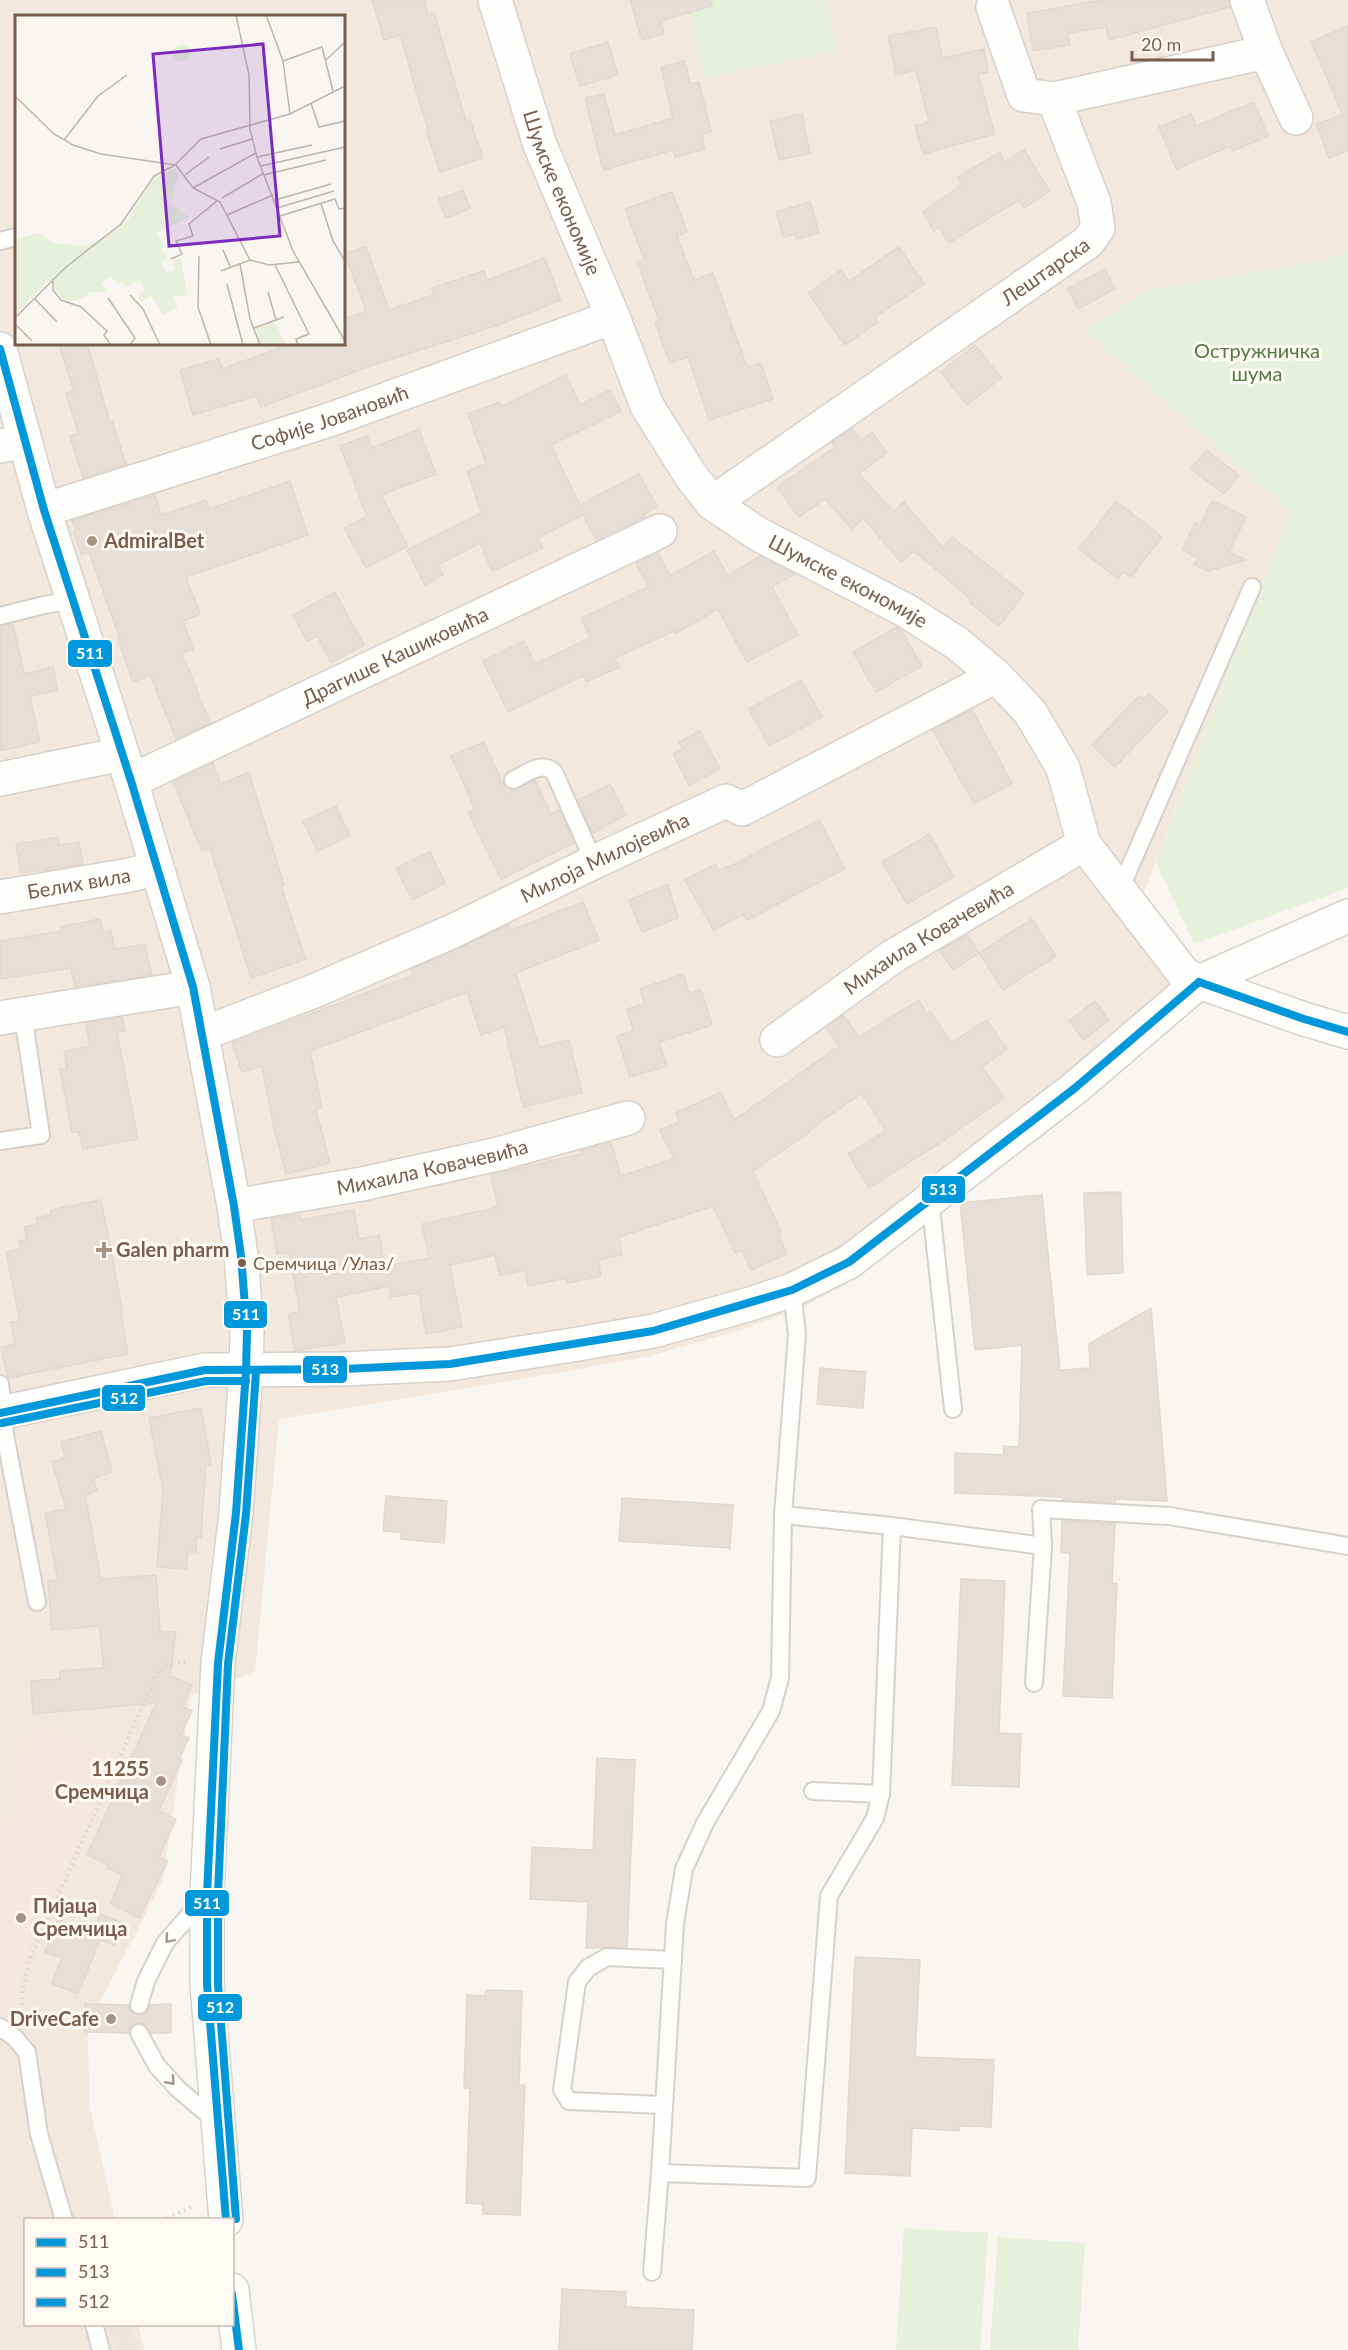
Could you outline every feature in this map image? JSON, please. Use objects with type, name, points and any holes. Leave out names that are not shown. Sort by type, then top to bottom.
[{"type":"street","name":"Шумске економије","points":[[495,0],[540,145],[613,317],[647,406],[691,476],[712,502],[758,534],[905,610],[958,644],[996,676],[1030,712],[1063,768],[1084,844],[1184,974],[1199,982],[1348,1032]]},
{"type":"street","points":[[1247,0],[1266,52],[1296,118]]},
{"type":"street","points":[[993,7],[1024,95],[1054,99],[1266,52]]},
{"type":"street","name":"Лештарска","points":[[712,502],[1088,242],[1098,228],[1094,203],[1054,99]]},
{"type":"street","name":"Софије Јовановић","points":[[44,510],[329,420],[613,317]]},
{"type":"street","points":[[0,349],[12,444],[44,510],[74,600],[193,987],[234,1206],[241,1256],[246,1319],[246,1371],[236,1513],[218,1663],[207,1894],[207,1984],[218,2122],[213,2212]]},
{"type":"street","name":"Драгише Кашиковића","points":[[0,779],[126,768],[660,531]]},
{"type":"street","name":"Милоја Милојевића","points":[[202,1034],[314,991],[453,931],[726,801],[742,809],[996,676]]},
{"type":"street","name":"Михаила Ковачевића","points":[[777,1041],[892,957],[1084,844]]},
{"type":"street","name":"Белих вила","points":[[0,897],[130,875],[157,867]]},
{"type":"street","points":[[1,1403],[206,1370],[246,1371],[461,1362],[653,1331],[792,1290],[849,1262],[1075,1088],[1199,982],[1348,916]]},
{"type":"street","points":[[12,1017],[193,987]]},
{"type":"street","name":"Михаила Ковачевића","points":[[234,1206],[373,1182],[498,1154],[628,1118]]},
{"type":"street","points":[[234,2307],[239,2350]]},
{"type":"lane","points":[[0,241],[15,237]]},
{"type":"lane","points":[[1119,892],[1252,587]]},
{"type":"lane","points":[[0,616],[44,604],[74,600]]},
{"type":"lane","points":[[513,780],[541,766],[548,767],[554,772],[594,862]]},
{"type":"lane","points":[[0,1141],[41,1135],[12,1017]]},
{"type":"lane","points":[[930,1199],[953,1409]]},
{"type":"lane","points":[[652,2272],[675,1924],[684,1869],[705,1823],[771,1711],[780,1678],[783,1515],[797,1334],[792,1290]]},
{"type":"lane","points":[[1,1403],[36,1602]]},
{"type":"lane","points":[[1034,1683],[1043,1546],[1041,1509],[1169,1516],[1348,1546]]},
{"type":"lane","points":[[783,1515],[892,1526],[1043,1546]]},
{"type":"lane","points":[[660,2173],[807,2178],[829,1896],[875,1818],[881,1794],[892,1526]]},
{"type":"lane","points":[[813,1791],[881,1794]]},
{"type":"lane","points":[[139,2005],[146,1981],[165,1943],[207,1894]]},
{"type":"lane","points":[[663,2105],[569,2101],[562,2090],[577,1982],[588,1968],[607,1957],[673,1960]]},
{"type":"lane","points":[[0,2027],[15,2038],[27,2052],[39,2134],[62,2218]]},
{"type":"lane","points":[[139,2032],[157,2066],[178,2089],[218,2122]]},
{"type":"lane","points":[[94,2326],[102,2350]]},
{"type":"path","points":[[15,2038],[22,2030],[22,1994],[28,1961],[158,1671],[184,1660],[218,1663]]},
{"type":"path","points":[[175,2218],[213,2212]]},
{"type":"shaded area","points":[[0,0],[1348,0],[1348,250],[1332,258],[1083,329],[1290,511],[1136,913],[1194,971],[1019,1141],[918,1231],[847,1283],[800,1309],[744,1329],[650,1356],[279,1419],[255,1671],[190,1697],[163,1880],[88,2025],[89,2104],[115,2218],[24,2218],[24,2326],[138,2326],[144,2350],[0,2350]]},
{"type":"shaded area","name":"Пијаца Сремчица","points":[[30,1723],[114,1758],[20,1968],[14,2020],[0,2012],[0,1868]]},
{"type":"shaded area","points":[[108,2326],[131,2326],[139,2350],[116,2350]]},
{"type":"green space","points":[[687,0],[826,0],[837,51],[703,78]]},
{"type":"green space","name":"Остружничка шума","points":[[1348,250],[1348,888],[1194,944],[1156,862],[1290,511],[1083,329],[1152,289],[1332,258]]},
{"type":"green space","points":[[904,2228],[988,2233],[980,2350],[896,2350]]},
{"type":"green space","points":[[998,2237],[1085,2243],[1078,2350],[990,2350]]},
{"type":"building","points":[[372,0],[424,0],[428,15],[434,13],[466,121],[470,120],[483,158],[440,172],[427,134],[429,134],[400,35],[384,40]]},
{"type":"building","points":[[630,0],[711,0],[712,6],[661,21],[664,34],[642,40]]},
{"type":"building","points":[[1101,0],[1229,0],[1230,7],[1109,40],[1106,27],[1068,33],[1070,45],[1033,51],[1027,13]]},
{"type":"building","points":[[1348,26],[1348,151],[1329,158],[1316,124],[1343,115],[1311,42]]},
{"type":"building","points":[[936,27],[942,58],[984,49],[988,72],[978,74],[995,134],[923,154],[915,126],[929,122],[916,70],[896,74],[888,36]]},
{"type":"building","points":[[608,42],[618,75],[580,86],[570,54]]},
{"type":"building","points":[[685,61],[690,84],[699,82],[711,132],[702,134],[705,149],[675,157],[673,150],[603,170],[585,98],[604,94],[615,135],[673,118],[661,67]]},
{"type":"building","points":[[1254,102],[1268,136],[1233,151],[1231,146],[1176,169],[1159,127],[1191,114],[1196,126]]},
{"type":"building","points":[[802,114],[810,153],[779,160],[770,121]]},
{"type":"building","points":[[1024,150],[1050,191],[1024,208],[1019,200],[949,243],[939,227],[934,231],[923,212],[961,185],[958,177],[1000,152],[1004,163]]},
{"type":"building","points":[[463,190],[470,209],[446,218],[439,199]]},
{"type":"building","points":[[672,192],[687,232],[677,236],[694,280],[713,273],[747,367],[761,363],[773,399],[709,420],[688,357],[670,363],[655,322],[659,320],[637,262],[644,259],[625,209]]},
{"type":"building","points":[[810,202],[819,233],[797,239],[795,234],[783,237],[776,212]]},
{"type":"building","points":[[366,246],[389,310],[434,295],[432,288],[484,271],[487,280],[545,258],[561,300],[501,324],[368,367],[261,407],[257,396],[193,415],[180,370],[219,359],[222,369],[287,345],[345,345],[345,319],[366,311],[345,254]]},
{"type":"building","points":[[899,247],[924,284],[875,317],[878,322],[845,345],[808,293],[841,270],[849,281]]},
{"type":"building","points":[[1105,269],[1115,289],[1078,309],[1068,289]]},
{"type":"building","points":[[59,345],[87,345],[110,422],[112,421],[126,464],[83,478],[70,436],[78,433],[66,393],[74,391]]},
{"type":"building","points":[[975,345],[1001,378],[967,405],[941,372]]},
{"type":"building","points":[[566,375],[580,405],[610,390],[621,411],[551,445],[580,505],[639,474],[657,507],[643,514],[645,517],[596,540],[583,515],[538,538],[543,548],[492,571],[480,543],[438,565],[443,575],[425,585],[407,550],[481,513],[467,471],[486,464],[468,414],[500,402],[502,406]]},
{"type":"building","points":[[419,429],[436,474],[381,495],[408,546],[366,568],[344,528],[367,516],[340,446],[367,436],[372,448]]},
{"type":"building","points":[[852,429],[861,440],[872,432],[887,453],[859,474],[893,511],[904,502],[943,548],[952,537],[1024,594],[999,626],[970,603],[972,600],[914,551],[901,562],[863,518],[852,529],[825,499],[799,517],[777,487],[835,447],[832,443]]},
{"type":"building","points":[[1206,450],[1239,475],[1224,494],[1191,469]]},
{"type":"building","points":[[290,481],[308,535],[186,577],[200,614],[183,621],[193,649],[182,653],[210,723],[176,739],[150,675],[133,682],[89,552],[81,554],[73,532],[76,531],[72,521],[155,495],[161,515],[206,500],[209,509]]},
{"type":"building","points":[[1116,501],[1162,537],[1131,577],[1124,572],[1118,579],[1079,549]]},
{"type":"building","points":[[1212,501],[1246,517],[1229,552],[1247,560],[1208,571],[1194,565],[1198,558],[1182,550],[1195,523],[1200,526]]},
{"type":"building","points":[[714,551],[728,576],[760,556],[795,574],[772,587],[798,635],[747,662],[718,609],[675,634],[674,631],[615,658],[620,667],[586,682],[583,676],[508,712],[483,661],[524,641],[535,664],[590,638],[581,618],[649,587],[636,563],[658,553],[670,576]]},
{"type":"building","points":[[335,592],[364,645],[331,663],[317,636],[307,641],[293,615]]},
{"type":"building","points":[[13,624],[24,674],[53,667],[58,690],[30,696],[40,742],[0,751],[0,626]]},
{"type":"building","points":[[896,627],[901,630],[922,666],[876,692],[853,652]]},
{"type":"building","points":[[801,680],[822,717],[769,746],[749,709]]},
{"type":"building","points":[[1149,694],[1168,711],[1115,767],[1092,745],[1139,696],[1143,699]]},
{"type":"building","points":[[972,710],[1012,783],[974,804],[933,730]]},
{"type":"building","points":[[700,731],[720,769],[689,785],[673,754],[683,749],[679,742]]},
{"type":"building","points":[[484,742],[507,793],[535,780],[551,814],[559,810],[574,843],[501,879],[468,812],[475,809],[451,756]]},
{"type":"building","points":[[213,763],[221,784],[249,772],[284,885],[281,886],[306,959],[251,978],[210,848],[202,851],[173,782]]},
{"type":"building","points":[[610,784],[626,815],[593,833],[578,800]]},
{"type":"building","points":[[336,806],[350,836],[317,851],[303,821]]},
{"type":"building","points":[[819,820],[845,869],[747,920],[742,914],[714,931],[685,880],[716,864],[718,870],[731,866]]},
{"type":"building","points":[[929,834],[954,877],[907,904],[882,862]]},
{"type":"building","points":[[58,837],[59,845],[79,842],[83,864],[21,873],[16,844]]},
{"type":"building","points":[[430,852],[445,883],[412,900],[396,868]]},
{"type":"building","points":[[668,884],[678,918],[642,932],[629,900]]},
{"type":"building","points":[[583,902],[599,940],[516,973],[539,1047],[569,1040],[582,1093],[523,1107],[504,1027],[481,1035],[467,992],[310,1051],[322,1108],[316,1110],[330,1163],[286,1174],[273,1124],[262,1066],[242,1072],[232,1043],[414,975],[411,969],[509,925],[511,930]]},
{"type":"building","points":[[100,919],[103,933],[111,931],[115,949],[145,944],[152,975],[75,987],[71,968],[0,979],[0,941],[61,931],[60,927]]},
{"type":"building","points":[[1032,919],[1056,956],[1003,990],[979,953]]},
{"type":"building","points":[[967,935],[979,953],[953,970],[940,951]]},
{"type":"building","points":[[683,974],[689,993],[701,989],[712,1025],[659,1042],[667,1066],[630,1077],[617,1036],[633,1031],[627,1009],[644,1004],[640,989]]},
{"type":"building","points":[[919,1000],[927,1014],[931,1012],[951,1043],[987,1020],[1007,1049],[982,1067],[1004,1098],[940,1143],[869,1188],[848,1154],[886,1131],[862,1093],[809,1130],[810,1132],[753,1171],[781,1232],[778,1233],[787,1254],[751,1270],[742,1250],[735,1253],[713,1206],[619,1237],[622,1255],[598,1260],[601,1276],[568,1283],[567,1278],[528,1286],[525,1270],[499,1275],[495,1255],[450,1265],[462,1327],[426,1334],[419,1293],[391,1297],[389,1286],[336,1297],[345,1343],[295,1351],[288,1314],[300,1312],[289,1252],[277,1254],[271,1219],[300,1214],[301,1220],[354,1210],[359,1239],[379,1235],[385,1266],[429,1258],[422,1224],[498,1207],[491,1175],[581,1154],[580,1151],[611,1142],[621,1176],[674,1159],[660,1130],[679,1122],[676,1113],[721,1092],[734,1120],[839,1046],[826,1028],[843,1015],[859,1037]]},
{"type":"building","points":[[1095,1001],[1109,1020],[1084,1040],[1069,1021]]},
{"type":"building","points":[[122,1017],[125,1031],[117,1033],[138,1139],[83,1149],[79,1132],[72,1133],[60,1069],[67,1068],[64,1051],[90,1046],[86,1023]]},
{"type":"building","points":[[1121,1192],[1123,1273],[1087,1275],[1084,1193]]},
{"type":"building","points":[[1042,1195],[1060,1370],[1090,1368],[1089,1344],[1151,1308],[1167,1501],[1116,1499],[1115,1503],[1063,1500],[1063,1497],[955,1493],[955,1453],[1003,1455],[1004,1446],[1019,1447],[1022,1345],[975,1350],[960,1203]]},
{"type":"building","points":[[101,1200],[123,1313],[121,1313],[128,1354],[8,1378],[1,1347],[15,1344],[11,1322],[20,1321],[6,1252],[21,1248],[19,1241],[27,1239],[24,1227],[37,1224],[36,1218],[51,1215],[50,1210]]},
{"type":"building","points":[[820,1368],[866,1372],[863,1408],[817,1404]]},
{"type":"building","points":[[201,1408],[211,1464],[206,1465],[201,1537],[197,1537],[196,1552],[188,1552],[186,1569],[157,1567],[163,1490],[149,1418]]},
{"type":"building","points":[[101,1431],[112,1472],[93,1478],[97,1491],[85,1495],[101,1579],[156,1575],[160,1632],[176,1632],[170,1676],[192,1685],[183,1707],[192,1711],[181,1735],[189,1738],[179,1759],[182,1760],[159,1811],[176,1819],[159,1857],[168,1861],[139,1918],[111,1904],[122,1875],[87,1855],[156,1703],[33,1714],[31,1681],[60,1679],[60,1671],[104,1668],[99,1626],[52,1630],[48,1581],[58,1580],[45,1513],[66,1509],[52,1462],[65,1458],[61,1442]]},
{"type":"building","points":[[386,1496],[447,1501],[444,1543],[401,1539],[401,1532],[383,1531]]},
{"type":"building","points":[[622,1498],[733,1505],[730,1548],[619,1541]]},
{"type":"building","points":[[1062,1521],[1115,1524],[1112,1583],[1117,1584],[1112,1698],[1063,1696],[1070,1553],[1061,1553]]},
{"type":"building","points":[[961,1579],[1005,1581],[999,1733],[1021,1734],[1019,1787],[952,1785]]},
{"type":"building","points":[[597,1758],[635,1760],[627,1947],[586,1948],[588,1902],[530,1899],[532,1847],[593,1850]]},
{"type":"building","points":[[100,1914],[123,1923],[114,1945],[100,1940],[78,1994],[52,1984],[62,1958],[45,1952],[58,1920],[93,1933]]},
{"type":"building","points":[[855,1957],[920,1960],[915,2057],[994,2060],[991,2127],[959,2126],[959,2131],[912,2128],[910,2176],[845,2173]]},
{"type":"building","points":[[486,1990],[522,1991],[519,2085],[525,2085],[520,2215],[483,2214],[483,2204],[466,2203],[470,2088],[464,2088],[467,1995],[485,1996]]},
{"type":"building","points":[[85,2004],[129,2005],[132,2013],[141,2015],[147,2012],[150,2005],[171,2004],[171,2033],[151,2033],[145,2024],[139,2023],[130,2027],[129,2033],[85,2032]]},
{"type":"building","points":[[562,2289],[626,2292],[626,2307],[694,2310],[692,2350],[559,2350]]},
{"type":"transit line","name":"511","points":[[0,349],[44,510],[131,781],[193,987],[234,1206],[241,1256],[247,1331],[246,1371],[236,1513],[218,1663],[207,1894],[207,1984],[226,2218]]},
{"type":"transit line","name":"513","points":[[1199,982],[1348,1032]]},
{"type":"transit line","name":"513","points":[[0,1413],[205,1370],[343,1369],[450,1364],[653,1331],[792,1290],[849,1262],[1075,1088],[1199,982]]},
{"type":"transit line","name":"512","points":[[236,2219],[218,1984],[218,1894],[228,1664],[246,1514],[256,1372]]},
{"type":"transit line","name":"512","points":[[2,1423],[206,1381],[246,1381]]},
{"type":"transit line","name":"511","points":[[234,2310],[239,2350]]},
{"type":"place","name":"AdmiralBet","points":[[92,541]]},
{"type":"place","name":"Galen pharm","points":[[104,1250]]},
{"type":"place","name":"Сремчица /Улаз/","points":[[242,1263]]},
{"type":"place","name":"11255 Сремчица","points":[[161,1781]]},
{"type":"place","name":"Пијаца Сремчица","points":[[21,1918]]},
{"type":"place","name":"DriveCafe","points":[[111,2019]]}]
